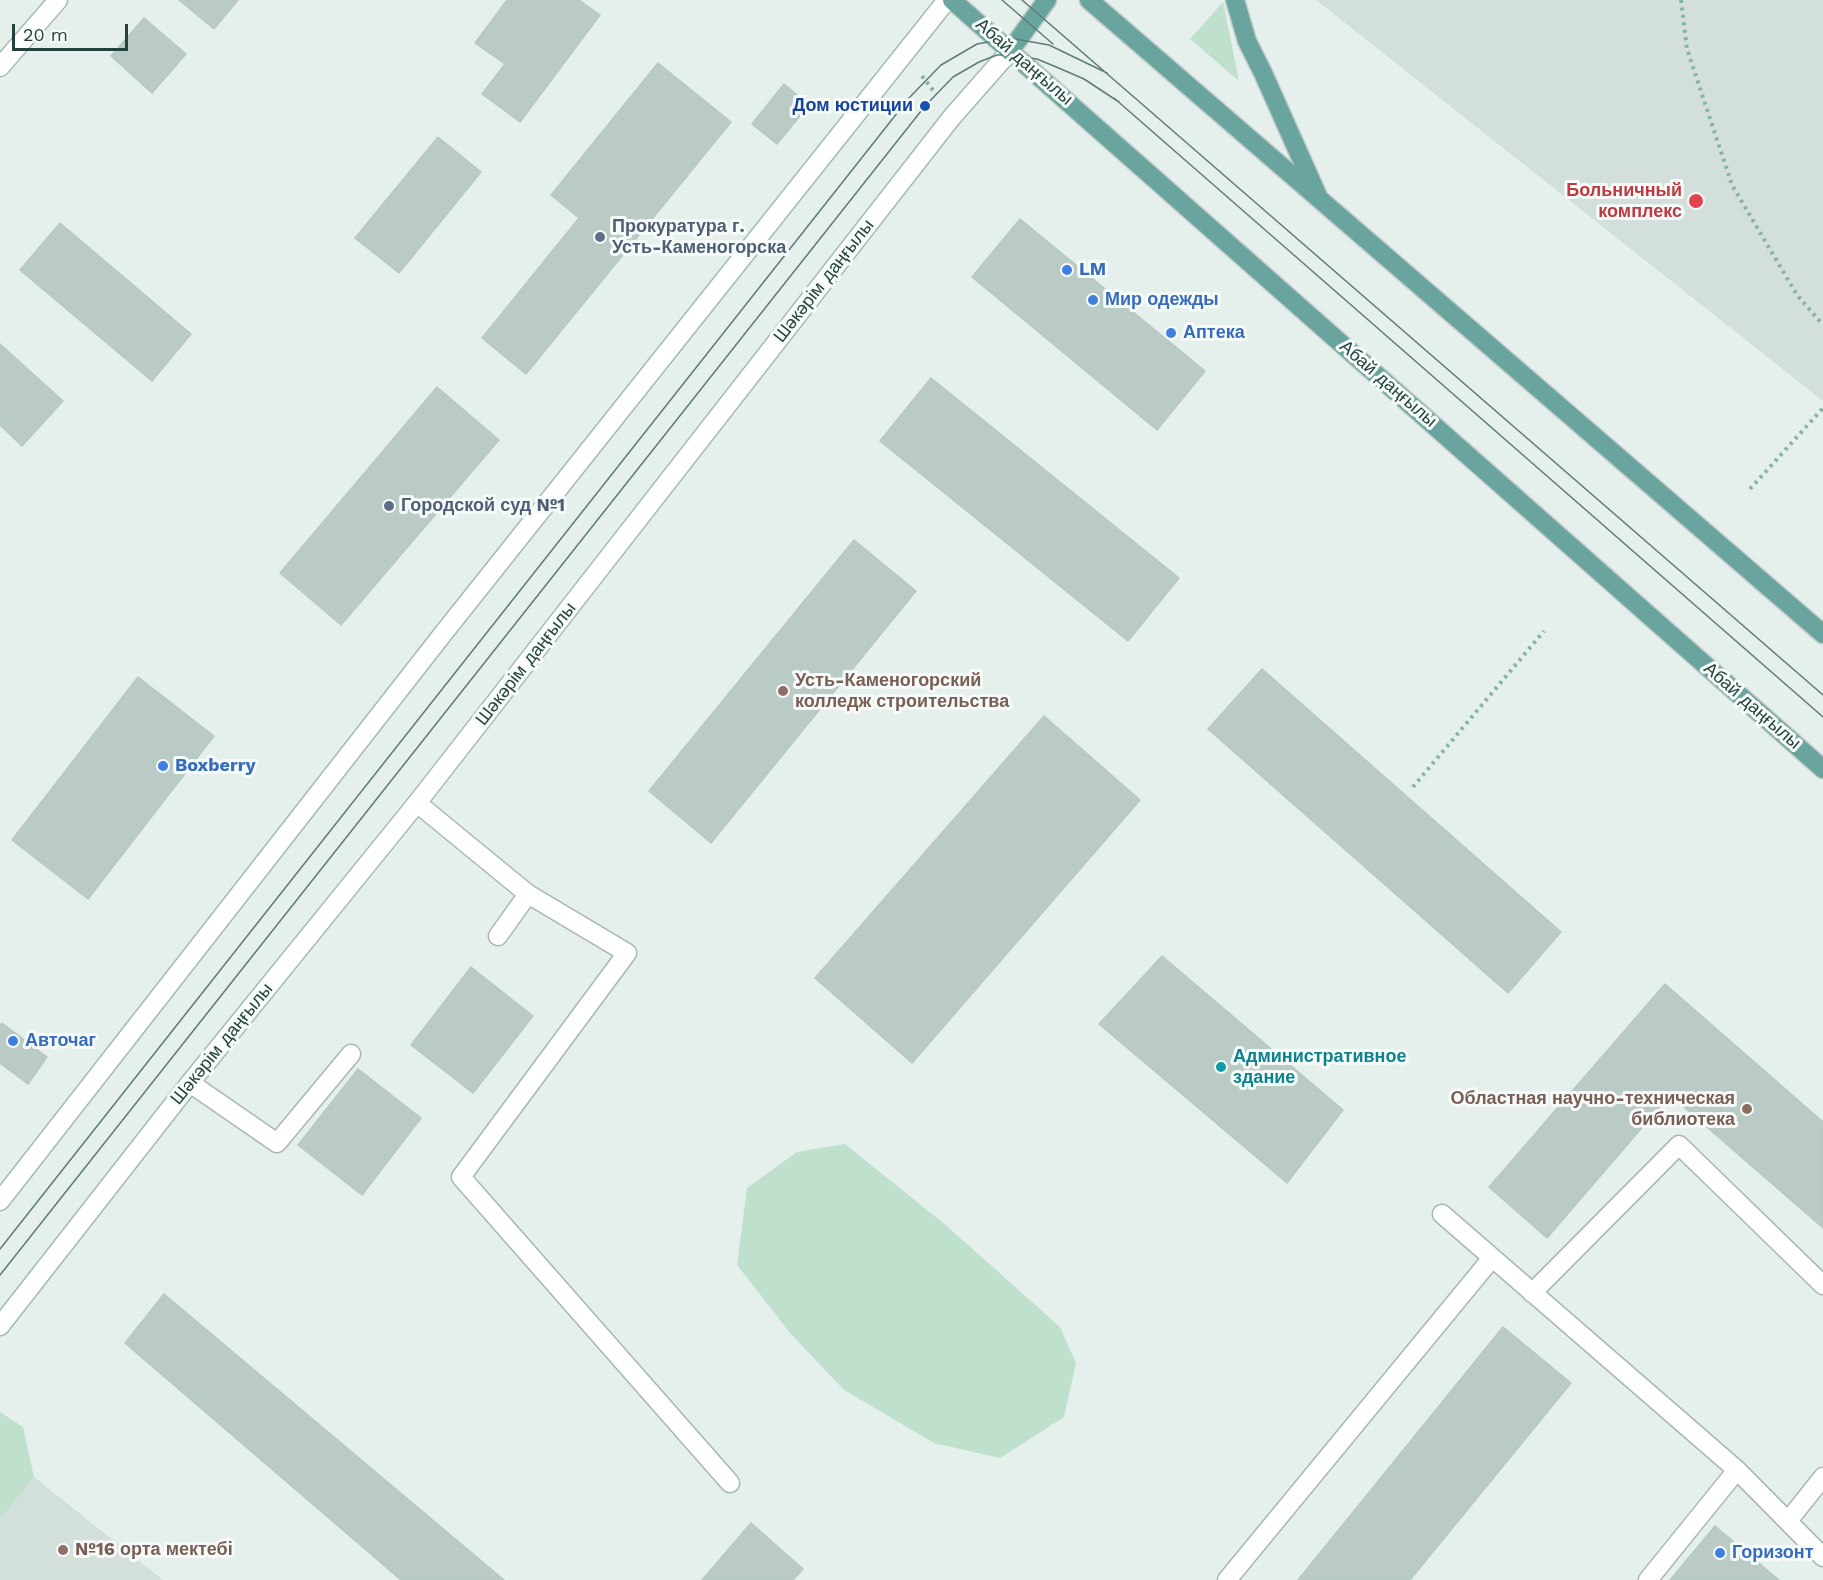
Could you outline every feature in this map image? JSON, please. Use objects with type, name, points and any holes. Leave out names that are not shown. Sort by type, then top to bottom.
[{"type":"main road","points":[[0,67],[58,0]]},
{"type":"main road","points":[[0,1201],[442,635],[947,0]]},
{"type":"main road","name":"Абай даңғылы","points":[[952,0],[1823,769]]},
{"type":"main road","name":"Шәкәрім даңғылы","points":[[3,1317],[417,803],[952,117],[1010,51],[1047,0]]},
{"type":"main road","points":[[1089,0],[1823,634]]},
{"type":"main road","points":[[1235,0],[1247,41],[1319,198]]},
{"type":"main road","points":[[417,803],[528,894],[627,953],[461,1177],[730,1483]]},
{"type":"main road","points":[[498,936],[528,894]]},
{"type":"main road","points":[[190,1083],[277,1143],[351,1054]]},
{"type":"main road","points":[[1532,1293],[1679,1145],[1823,1285]]},
{"type":"main road","points":[[1442,1214],[1737,1470],[1823,1557]]},
{"type":"main road","points":[[1227,1580],[1492,1258]]},
{"type":"main road","points":[[1648,1580],[1737,1470]]},
{"type":"main road","points":[[1788,1521],[1823,1477]]},
{"type":"path","points":[[1681,0],[1687,50],[1732,185],[1797,296],[1823,325]]},
{"type":"path","points":[[918,72],[942,102]]},
{"type":"path","points":[[1750,489],[1823,408]]},
{"type":"path","points":[[1413,787],[1544,631]]},
{"type":"shaded area","name":"Больничный комплекс","points":[[1316,0],[1823,0],[1823,401]]},
{"type":"shaded area","name":"№16 орта мектебі","points":[[34,1477],[163,1580],[0,1580],[0,1519]]},
{"type":"green space","points":[[1223,2],[1239,81],[1190,39]]},
{"type":"green space","points":[[845,1144],[948,1227],[1060,1327],[1076,1363],[1064,1417],[1000,1458],[934,1443],[844,1390],[790,1333],[737,1265],[747,1188],[797,1152]]},
{"type":"green space","points":[[0,1412],[23,1427],[34,1477],[0,1519]]},
{"type":"building","points":[[179,0],[238,0],[214,29]]},
{"type":"building","points":[[507,0],[579,0],[600,15],[520,122],[482,94],[505,64],[475,43]]},
{"type":"building","points":[[144,18],[186,54],[152,93],[111,56]]},
{"type":"building","name":"Прокуратура г. Усть-Каменогорска","points":[[658,63],[731,122],[526,374],[482,338],[579,218],[551,195]]},
{"type":"building","points":[[784,84],[809,105],[777,144],[752,124]]},
{"type":"building","points":[[438,137],[481,172],[399,273],[355,238]]},
{"type":"building","points":[[1020,219],[1205,371],[1157,430],[972,277]]},
{"type":"building","points":[[60,223],[191,334],[152,381],[20,270]]},
{"type":"building","points":[[0,344],[63,401],[22,446],[0,425]]},
{"type":"building","points":[[931,378],[1179,578],[1128,641],[880,441]]},
{"type":"building","name":"Городской суд №1","points":[[437,387],[499,440],[341,625],[280,573]]},
{"type":"building","name":"Усть-Каменогорский колледж строительства","points":[[854,540],[916,591],[711,843],[649,791]]},
{"type":"building","points":[[1262,669],[1561,932],[1508,993],[1208,729]]},
{"type":"building","points":[[138,677],[214,736],[88,899],[12,840]]},
{"type":"building","points":[[1044,716],[1140,800],[912,1063],[815,978]]},
{"type":"building","name":"Административное здание","points":[[1162,956],[1343,1110],[1287,1183],[1099,1024]]},
{"type":"building","points":[[471,967],[533,1016],[473,1093],[411,1045]]},
{"type":"building","name":"Областная научно-техническая библиотека","points":[[1665,984],[1823,1122],[1823,1228],[1670,1095],[1547,1238],[1489,1187]]},
{"type":"building","name":"Авточаг","points":[[2,1023],[47,1057],[28,1084],[0,1063],[0,1026]]},
{"type":"building","points":[[358,1069],[421,1118],[362,1195],[298,1145]]},
{"type":"building","points":[[164,1294],[504,1580],[401,1580],[125,1343]]},
{"type":"building","points":[[1503,1327],[1571,1383],[1410,1580],[1298,1580]]},
{"type":"building","points":[[751,1523],[803,1569],[793,1580],[702,1580]]},
{"type":"building","name":"Горизонт","points":[[1715,1526],[1779,1580],[1670,1580]]},
{"type":"tram line","points":[[1002,0],[1053,44]]},
{"type":"tram line","points":[[1022,0],[1823,695]]},
{"type":"tram line","points":[[0,1249],[909,98],[941,65],[977,44],[1010,38],[1049,45],[1107,73]]},
{"type":"tram line","points":[[0,1275],[925,106],[953,77],[997,55],[1037,59],[1084,79],[1119,102]]},
{"type":"tram line","points":[[1114,98],[1823,717]]},
{"type":"place","name":"Дом юстиции","points":[[925,106]]},
{"type":"place","name":"Больничный комплекс","points":[[1696,201]]},
{"type":"place","name":"Прокуратура г. Усть-Каменогорска","points":[[600,237]]},
{"type":"place","name":"LM","points":[[1067,270]]},
{"type":"place","name":"Мир одежды","points":[[1093,300]]},
{"type":"place","name":"Аптека","points":[[1171,333]]},
{"type":"place","name":"Городской суд №1","points":[[389,506]]},
{"type":"place","name":"Усть-Каменогорский колледж строительства","points":[[783,691]]},
{"type":"place","name":"Boxberry","points":[[163,766]]},
{"type":"place","name":"Авточаг","points":[[13,1041]]},
{"type":"place","name":"Административное здание","points":[[1221,1067]]},
{"type":"place","name":"Областная научно-техническая библиотека","points":[[1747,1109]]},
{"type":"place","name":"№16 орта мектебі","points":[[63,1550]]},
{"type":"place","name":"Горизонт","points":[[1720,1553]]}]
